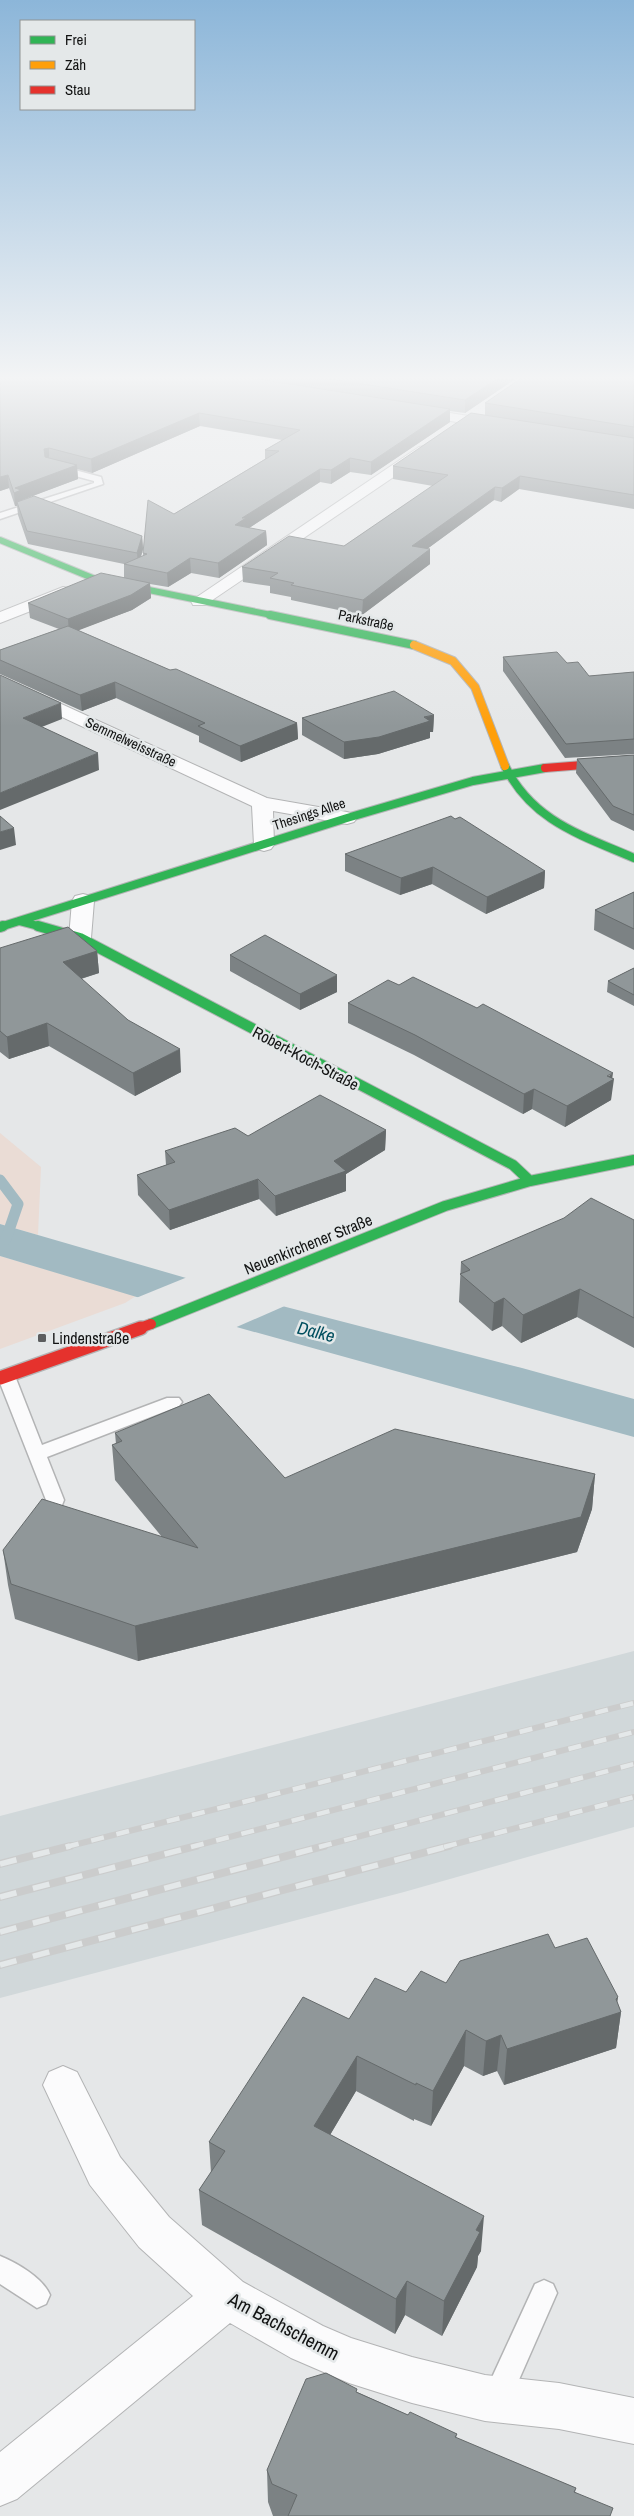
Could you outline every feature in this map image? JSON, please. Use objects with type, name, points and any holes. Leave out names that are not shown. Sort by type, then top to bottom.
[{"type":"street","points":[[199,601],[361,492]]},
{"type":"street","name":"Parkstraße","points":[[0,540],[95,579],[413,645],[452,661],[475,687],[507,773],[523,799],[548,818],[634,858]]},
{"type":"street","points":[[0,618],[95,579]]},
{"type":"street","name":"Semmelweisstraße","points":[[0,681],[262,803],[347,818]]},
{"type":"street","name":"Thesings Allee","points":[[0,927],[347,818],[507,773],[551,767],[634,761]]},
{"type":"street","points":[[262,803],[264,845]]},
{"type":"street","points":[[80,938],[83,901]]},
{"type":"street","name":"Robert-Koch-Straße","points":[[19,921],[80,938],[513,1165],[530,1181]]},
{"type":"street","name":"Neuenkirchener Straße","points":[[3,1377],[168,1318],[445,1206],[530,1181],[634,1160]]},
{"type":"street","name":"Am Bachschemm","points":[[63,2085],[105,2171],[154,2232],[227,2297],[308,2342],[349,2360],[412,2380],[496,2399],[560,2406],[634,2421]]},
{"type":"street","points":[[0,2482],[227,2297]]},
{"type":"lane","points":[[0,516],[73,492]]},
{"type":"lane","points":[[3,1377],[55,1500]]},
{"type":"lane","points":[[37,1454],[174,1402]]},
{"type":"lane","points":[[0,2269],[38,2295]]},
{"type":"lane","points":[[496,2399],[544,2294]]},
{"type":"shaded area","points":[[0,1133],[41,1167],[38,1235],[0,1224]]},
{"type":"shaded area","points":[[0,1256],[136,1296],[125,1303],[0,1349]]},
{"type":"shaded area","points":[[634,1651],[634,1827],[404,1892],[0,1998],[0,1816]]},
{"type":"water","name":"Dalke","points":[[0,1224],[286,1307],[634,1399],[634,1437],[240,1328],[0,1256]]},
{"type":"pier","points":[[190,1276],[287,1305],[232,1329],[136,1298]]},
{"type":"building","points":[[210,492],[283,492],[242,518],[246,518],[235,525],[266,531],[218,563],[190,558],[167,573],[124,564],[147,554],[143,553],[148,500],[174,514]]},
{"type":"building","points":[[422,492],[487,492],[412,546],[430,549],[363,600],[291,585],[294,583],[270,578],[278,573],[242,567],[289,536],[344,546]]},
{"type":"building","points":[[618,492],[634,492],[634,495]]},
{"type":"building","points":[[34,496],[142,536],[137,553],[27,531],[17,502]]},
{"type":"building","points":[[101,573],[150,583],[131,595],[68,619],[28,603]]},
{"type":"building","points":[[68,626],[170,670],[176,669],[297,723],[240,746],[198,726],[205,723],[115,682],[80,695],[0,660],[0,650]]},
{"type":"building","points":[[557,652],[567,663],[578,662],[589,676],[634,672],[634,739],[566,744],[503,657]]},
{"type":"building","points":[[0,675],[61,703],[23,718],[98,753],[0,793]]},
{"type":"building","points":[[394,691],[434,715],[424,717],[430,721],[379,737],[344,742],[302,718]]},
{"type":"building","points":[[634,755],[634,815],[613,806],[577,759]]},
{"type":"building","points":[[0,816],[14,828],[0,832]]},
{"type":"building","points":[[451,816],[455,819],[460,817],[545,871],[487,897],[433,867],[401,878],[345,854]]},
{"type":"building","points":[[634,892],[634,929],[595,910]]},
{"type":"building","points":[[68,927],[97,951],[63,962],[128,1020],[180,1049],[133,1073],[47,1023],[7,1037],[0,1031],[0,948]]},
{"type":"building","points":[[265,935],[337,975],[300,994],[230,955]]},
{"type":"building","points":[[634,968],[634,995],[608,981]]},
{"type":"building","points":[[413,977],[477,1008],[483,1004],[613,1073],[607,1076],[614,1079],[567,1106],[534,1089],[524,1094],[415,1035],[348,1003],[388,980],[399,985]]},
{"type":"building","points":[[320,1095],[386,1130],[334,1161],[346,1171],[275,1196],[258,1179],[169,1210],[137,1175],[175,1162],[165,1151],[235,1128],[248,1136]]},
{"type":"building","points":[[591,1198],[634,1220],[634,1318],[580,1289],[523,1315],[504,1298],[494,1303],[460,1274],[470,1270],[461,1262],[564,1218]]},
{"type":"building","points":[[209,1394],[285,1478],[395,1429],[595,1474],[581,1517],[135,1626],[11,1584],[3,1550],[42,1499],[198,1548],[112,1445],[122,1441],[115,1433]]},
{"type":"building","points":[[548,1934],[555,1948],[587,1938],[618,1997],[616,1999],[621,2012],[507,2049],[501,2035],[486,2041],[466,2030],[433,2091],[416,2083],[416,2085],[357,2056],[314,2126],[484,2216],[476,2230],[480,2232],[444,2301],[407,2281],[396,2299],[199,2190],[225,2151],[209,2142],[303,1997],[349,2019],[375,1978],[406,1992],[421,1971],[446,1983],[460,1961]]},
{"type":"building","points":[[326,2373],[357,2389],[356,2392],[408,2415],[410,2412],[457,2434],[455,2437],[576,2488],[574,2492],[613,2508],[610,2516],[288,2516],[297,2495],[272,2484],[267,2470],[306,2379]]},
{"type":"waterway","points":[[0,1180],[18,1204],[6,1239]]},
{"type":"railway","points":[[66,1847],[634,1703]]},
{"type":"railway","points":[[191,1847],[634,1732]]},
{"type":"railway","points":[[319,1847],[634,1764]]},
{"type":"railway","points":[[444,1847],[634,1797]]},
{"type":"railway","points":[[0,1864],[70,1846]]},
{"type":"railway","points":[[0,1897],[196,1846]]},
{"type":"railway","points":[[0,1932],[324,1846]]},
{"type":"railway","points":[[0,1965],[449,1846]]},
{"type":"traffic: fast","points":[[0,540],[95,579],[414,645]]},
{"type":"traffic: fast","points":[[505,766],[514,785],[542,813],[577,833],[634,858]]},
{"type":"traffic: fast","points":[[0,927],[347,818],[473,781],[545,768]]},
{"type":"traffic: fast","points":[[19,921],[80,938],[513,1165],[530,1181]]},
{"type":"traffic: fast","points":[[151,1324],[445,1206],[530,1181],[634,1160]]},
{"type":"traffic: slow","points":[[414,645],[453,661],[475,687],[505,766]]},
{"type":"traffic: jam","points":[[545,768],[634,761]]},
{"type":"traffic: jam","points":[[0,1378],[151,1324]]},
{"type":"place","name":"Lindenstraße","points":[[42,1338]]}]
